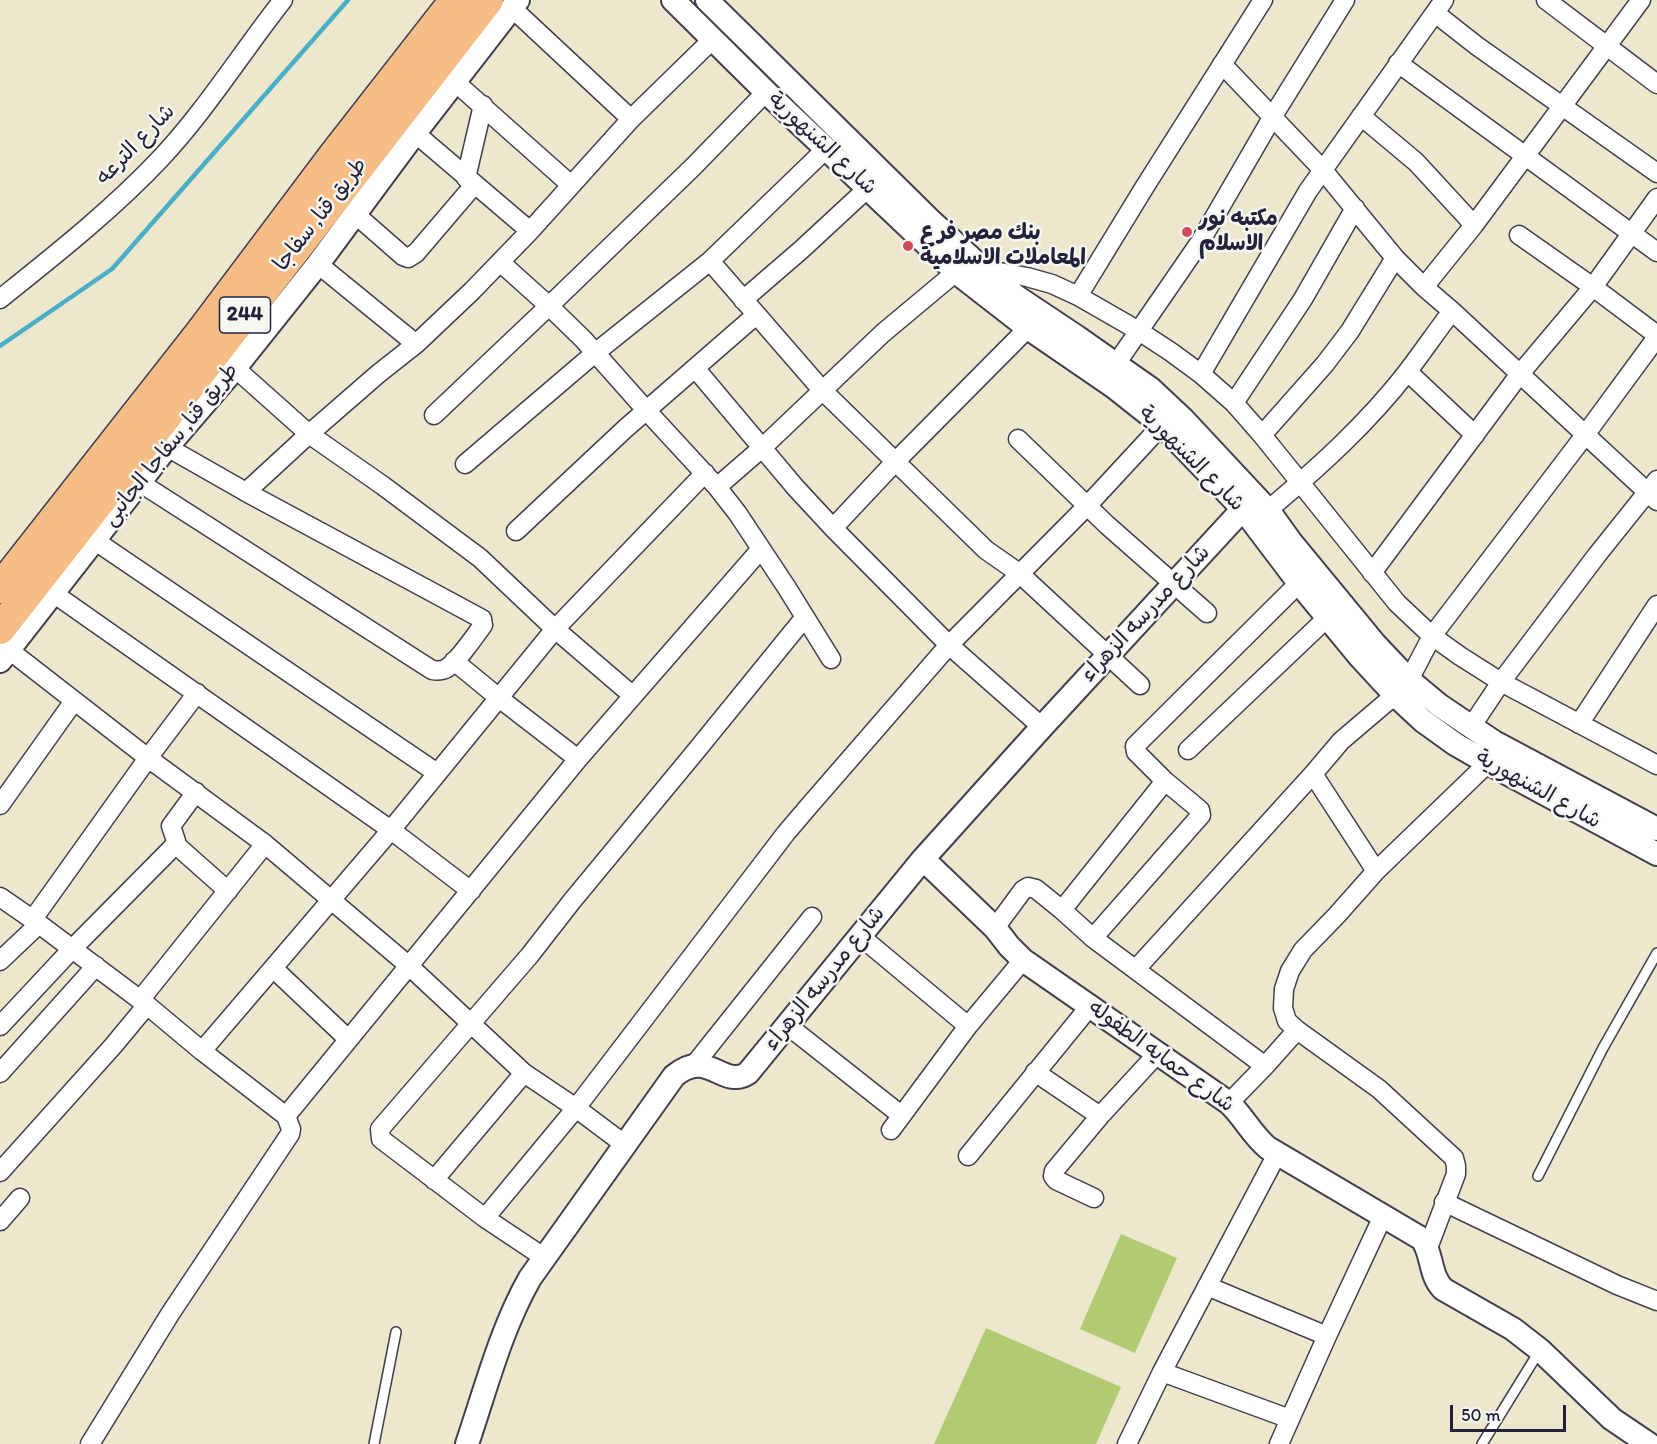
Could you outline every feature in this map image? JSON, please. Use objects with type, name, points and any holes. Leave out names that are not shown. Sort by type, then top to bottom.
[{"type":"highway","name":"طريق قنا, سفاجا","points":[[0,588],[201,332],[334,155],[455,0]]},
{"type":"highway","name":"طريق قنا, سفاجا","points":[[3,647],[159,427],[506,3]]},
{"type":"street","name":"شارع الترعه","points":[[0,299],[120,198],[161,158],[199,114],[283,0]]},
{"type":"street","name":"شارع الشنهورية","points":[[674,0],[766,92],[956,272],[1028,328],[1113,387],[1162,425],[1242,509],[1328,618],[1402,687],[1439,705],[1516,754],[1657,830]]},
{"type":"street","name":"شارع الشنهورية","points":[[706,0],[983,269],[1017,297],[1150,389],[1184,420],[1268,510],[1291,542],[1375,644],[1423,721],[1455,744],[1488,763],[1657,854]]},
{"type":"street","points":[[1078,296],[1263,0]]},
{"type":"street","points":[[1116,364],[1200,242],[1273,116],[1345,0]]},
{"type":"street","points":[[1546,0],[1607,46],[1654,76]]},
{"type":"street","points":[[1424,287],[1526,157],[1641,0]]},
{"type":"street","points":[[506,3],[632,119]]},
{"type":"street","name":"طريق قنا, سفاجا الجانبى","points":[[3,647],[53,593],[167,447],[318,264],[454,81],[506,3]]},
{"type":"street","points":[[1201,374],[1322,169],[1439,7],[1562,106],[1657,173]]},
{"type":"street","points":[[246,492],[309,434],[416,344],[500,262],[632,119],[713,39]]},
{"type":"street","points":[[1398,63],[1657,252]]},
{"type":"street","points":[[1222,64],[1322,169],[1374,234],[1424,287],[1585,435],[1654,491],[1597,555],[1501,682],[1471,727]]},
{"type":"street","points":[[454,81],[571,185]]},
{"type":"street","points":[[434,415],[693,167],[766,92]]},
{"type":"street","points":[[355,214],[403,256],[408,258],[416,253],[470,181],[483,105]]},
{"type":"street","points":[[1361,116],[1416,162],[1474,225]]},
{"type":"street","points":[[415,133],[530,231]]},
{"type":"street","points":[[465,464],[595,353],[710,261],[826,148]]},
{"type":"street","points":[[743,300],[868,188]]},
{"type":"street","points":[[1372,573],[1519,375],[1593,287],[1657,198]]},
{"type":"street","points":[[1234,403],[1303,299],[1355,208]]},
{"type":"street","points":[[1136,969],[1341,741],[1402,687],[1432,636],[1657,336],[1519,235]]},
{"type":"street","points":[[1262,435],[1325,364],[1350,331],[1395,258]]},
{"type":"street","points":[[710,261],[822,390],[895,462],[987,550],[1019,573],[1140,685]]},
{"type":"street","points":[[500,262],[549,306],[595,353],[717,487],[831,659]]},
{"type":"street","points":[[318,264],[416,344]]},
{"type":"street","points":[[983,269],[1027,277],[1078,296],[1139,331],[1201,374],[1234,403],[1397,603],[1432,636],[1501,682],[1657,765]]},
{"type":"street","points":[[717,487],[763,447],[883,333],[956,272]]},
{"type":"street","points":[[1268,510],[1300,483],[1374,410],[1408,372],[1452,311]]},
{"type":"street","points":[[516,531],[646,410],[756,315]]},
{"type":"street","points":[[832,528],[1028,328]]},
{"type":"street","points":[[234,368],[309,434],[480,558],[555,629],[632,695]]},
{"type":"street","points":[[695,368],[832,528],[950,645],[1042,726]]},
{"type":"street","points":[[1408,372],[1474,435]]},
{"type":"street","points":[[485,1218],[576,1108],[786,833],[950,645],[1087,506],[1162,425]]},
{"type":"street","points":[[1018,439],[1087,506],[1207,613]]},
{"type":"street","points":[[139,483],[432,670],[440,671],[454,661],[483,625],[482,619],[167,447]]},
{"type":"street","points":[[202,1051],[391,830],[555,629],[705,473]]},
{"type":"street","name":"شارع مدرسه الزهراء","points":[[694,1065],[707,1067],[736,1078],[747,1073],[922,859],[1242,509]]},
{"type":"street","points":[[94,540],[436,773]]},
{"type":"street","points":[[286,1116],[578,759],[760,549]]},
{"type":"street","points":[[1093,938],[1201,815],[1200,810],[1136,752],[1135,746],[1299,583]]},
{"type":"street","points":[[53,593],[391,830],[471,891]]},
{"type":"street","points":[[1578,724],[1657,605]]},
{"type":"street","points":[[544,1258],[434,1180],[381,1138],[380,1129],[530,955],[805,617]]},
{"type":"street","points":[[1188,750],[1328,618]]},
{"type":"street","points":[[3,647],[265,844],[408,965],[524,1073],[624,1144]]},
{"type":"street","points":[[454,661],[578,759]]},
{"type":"street","points":[[0,961],[36,922],[148,758],[197,693]]},
{"type":"street","points":[[0,805],[74,701]]},
{"type":"street","points":[[1488,763],[1376,871],[1303,950],[1290,971],[1284,989],[1287,1021],[1379,1089],[1454,1158],[1456,1174],[1428,1248],[1433,1274],[1437,1282],[1443,1289],[1505,1324],[1540,1350],[1612,1419],[1649,1444]]},
{"type":"street","points":[[1313,774],[1376,871]]},
{"type":"street","points":[[1062,910],[1166,781]]},
{"type":"street","points":[[0,1026],[72,948],[175,844],[171,826],[196,792]]},
{"type":"street","points":[[175,844],[228,891]]},
{"type":"street","points":[[0,1172],[112,1046],[265,844]]},
{"type":"street","name":"شارع حمايه الطفوله","points":[[922,859],[995,928],[1023,960],[1229,1102],[1259,1141],[1277,1154],[1415,1233],[1428,1248]]},
{"type":"street","points":[[995,928],[1023,890],[1028,887],[1036,889],[1093,938],[1265,1066]]},
{"type":"street","points":[[0,897],[144,1002],[202,1051],[286,1116],[291,1129],[290,1134],[170,1314],[90,1444]]},
{"type":"street","points":[[467,1444],[508,1320],[530,1278],[674,1076],[683,1068],[694,1065],[812,916]]},
{"type":"street","points":[[860,936],[968,1026]]},
{"type":"street","points":[[787,1025],[896,1123],[968,1026],[1023,960]]},
{"type":"street","points":[[0,1073],[96,966]]},
{"type":"street","points":[[273,968],[348,1039]]},
{"type":"street","points":[[968,1156],[1090,1006]]},
{"type":"street","points":[[1229,1102],[1297,1030]]},
{"type":"street","points":[[1094,1198],[1056,1180],[1053,1176],[1054,1171],[1100,1116],[1158,1053]]},
{"type":"street","points":[[1035,1072],[1100,1116]]},
{"type":"street","points":[[434,1180],[524,1073]]},
{"type":"street","points":[[1127,1444],[1162,1372],[1277,1154]]},
{"type":"street","points":[[0,1221],[20,1198]]},
{"type":"street","points":[[1444,1202],[1617,1285],[1657,1301]]},
{"type":"street","points":[[1279,1444],[1383,1216]]},
{"type":"street","points":[[1207,1286],[1327,1336]]},
{"type":"street","points":[[1162,1372],[1290,1419]]},
{"type":"lane","points":[[1538,1176],[1603,1048],[1657,953]]},
{"type":"lane","points":[[374,1444],[396,1332]]},
{"type":"lane","points":[[1482,1444],[1540,1350]]},
{"type":"green space","points":[[1121,1234],[1177,1258],[1135,1353],[1080,1329]]},
{"type":"green space","points":[[986,1328],[1121,1387],[1096,1444],[934,1444]]},
{"type":"waterway","points":[[0,346],[112,269],[348,0]]},
{"type":"place","name":"مكتبه نور الاسلام","points":[[1187,232]]},
{"type":"place","name":"بنك مصر فرع المعاملات الاسلامية","points":[[908,246]]}]
